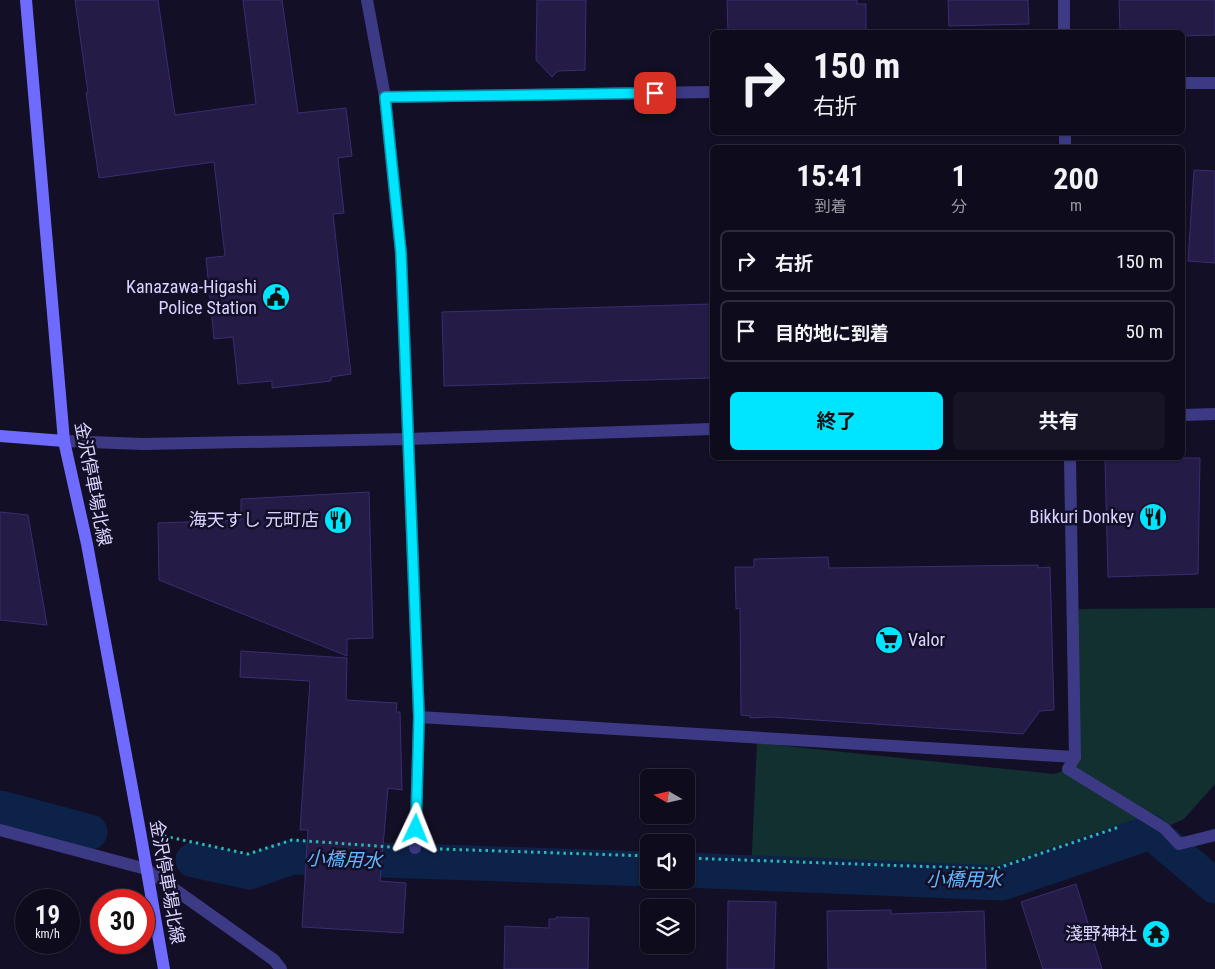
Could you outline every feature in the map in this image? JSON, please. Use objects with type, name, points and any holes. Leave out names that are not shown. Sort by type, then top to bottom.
[{"type":"main road","name":"金沢停車場北線","points":[[26,0],[64,441],[87,544],[164,969]]},
{"type":"main road","points":[[0,436],[64,441]]},
{"type":"street","points":[[367,0],[385,97],[401,253],[419,717],[415,848]]},
{"type":"street","points":[[1064,0],[1064,30]]},
{"type":"street","points":[[1185,83],[1215,83]]},
{"type":"street","points":[[385,97],[710,92]]},
{"type":"street","points":[[1185,415],[1215,414]]},
{"type":"street","points":[[64,441],[143,444],[710,429]]},
{"type":"street","points":[[1070,460],[1075,757],[1068,769],[1164,828],[1179,844],[1215,835]]},
{"type":"street","points":[[419,717],[1075,757]]},
{"type":"street","points":[[0,830],[146,869],[274,960],[280,969]]},
{"type":"path","points":[[695,858],[995,869],[1148,818]]},
{"type":"green space","points":[[1215,608],[1215,784],[1184,819],[1164,828],[1002,883],[751,872],[757,743],[1054,774],[1068,769],[1079,609]]},
{"type":"building","points":[[75,0],[158,0],[175,115],[256,104],[243,0],[282,0],[298,113],[346,108],[352,156],[338,158],[344,213],[333,214],[351,374],[331,377],[331,381],[272,388],[272,381],[238,384],[233,337],[214,339],[206,258],[225,256],[214,162],[99,178],[86,93],[88,93]]},
{"type":"building","points":[[537,0],[586,0],[585,70],[558,71],[552,77],[536,60]]},
{"type":"building","points":[[727,0],[857,0],[857,4],[866,4],[866,30],[728,30]]},
{"type":"building","points":[[948,0],[1028,0],[1029,24],[949,26]]},
{"type":"building","points":[[1119,0],[1215,0],[1215,35],[1185,36],[1185,30],[1120,30]]},
{"type":"building","points":[[1194,170],[1215,171],[1215,263],[1188,261]]},
{"type":"building","points":[[710,304],[710,378],[444,386],[442,312]]},
{"type":"building","name":"Bikkuri Donkey","points":[[1185,458],[1200,458],[1198,574],[1108,577],[1105,460],[1185,460]]},
{"type":"building","points":[[369,492],[373,638],[347,639],[347,656],[159,580],[158,523],[241,520],[241,499]]},
{"type":"building","points":[[0,512],[28,515],[47,625],[0,620]]},
{"type":"building","name":"Valor","points":[[828,557],[829,568],[1038,565],[1038,568],[1050,567],[1054,710],[1040,711],[1023,734],[771,717],[750,718],[750,716],[741,715],[740,608],[736,609],[735,567],[754,567],[754,559]]},
{"type":"building","points":[[241,651],[347,658],[346,700],[397,703],[396,712],[400,712],[402,790],[388,788],[380,881],[406,883],[403,933],[302,927],[308,830],[300,830],[310,681],[240,677]]},
{"type":"building","points":[[1076,884],[1102,969],[1043,969],[1021,902]]},
{"type":"building","points":[[728,901],[776,902],[774,969],[727,969]]},
{"type":"building","points":[[891,910],[891,914],[984,911],[986,969],[828,969],[827,911]]},
{"type":"building","points":[[556,917],[589,918],[588,969],[504,969],[505,926],[549,928],[549,919],[556,919]]},
{"type":"waterway","name":"小橋用水","points":[[0,808],[90,832]]},
{"type":"waterway","name":"小橋用水","points":[[695,870],[1002,883],[1151,832],[1215,886]]},
{"type":"waterway","name":"小橋用水","points":[[193,860],[249,872],[292,857],[640,869]]},
{"type":"place","name":"Kanazawa-Higashi Police Station","points":[[276,297]]},
{"type":"place","name":"Bikkuri Donkey","points":[[1153,517]]},
{"type":"place","name":"海天すし 元町店","points":[[338,520]]},
{"type":"place","name":"Valor","points":[[889,640]]},
{"type":"place","name":"淺野神社","points":[[1156,934]]},
{"type":"route","points":[[416,829],[419,717],[407,438],[406,367],[401,253],[385,97],[655,93]]}]
